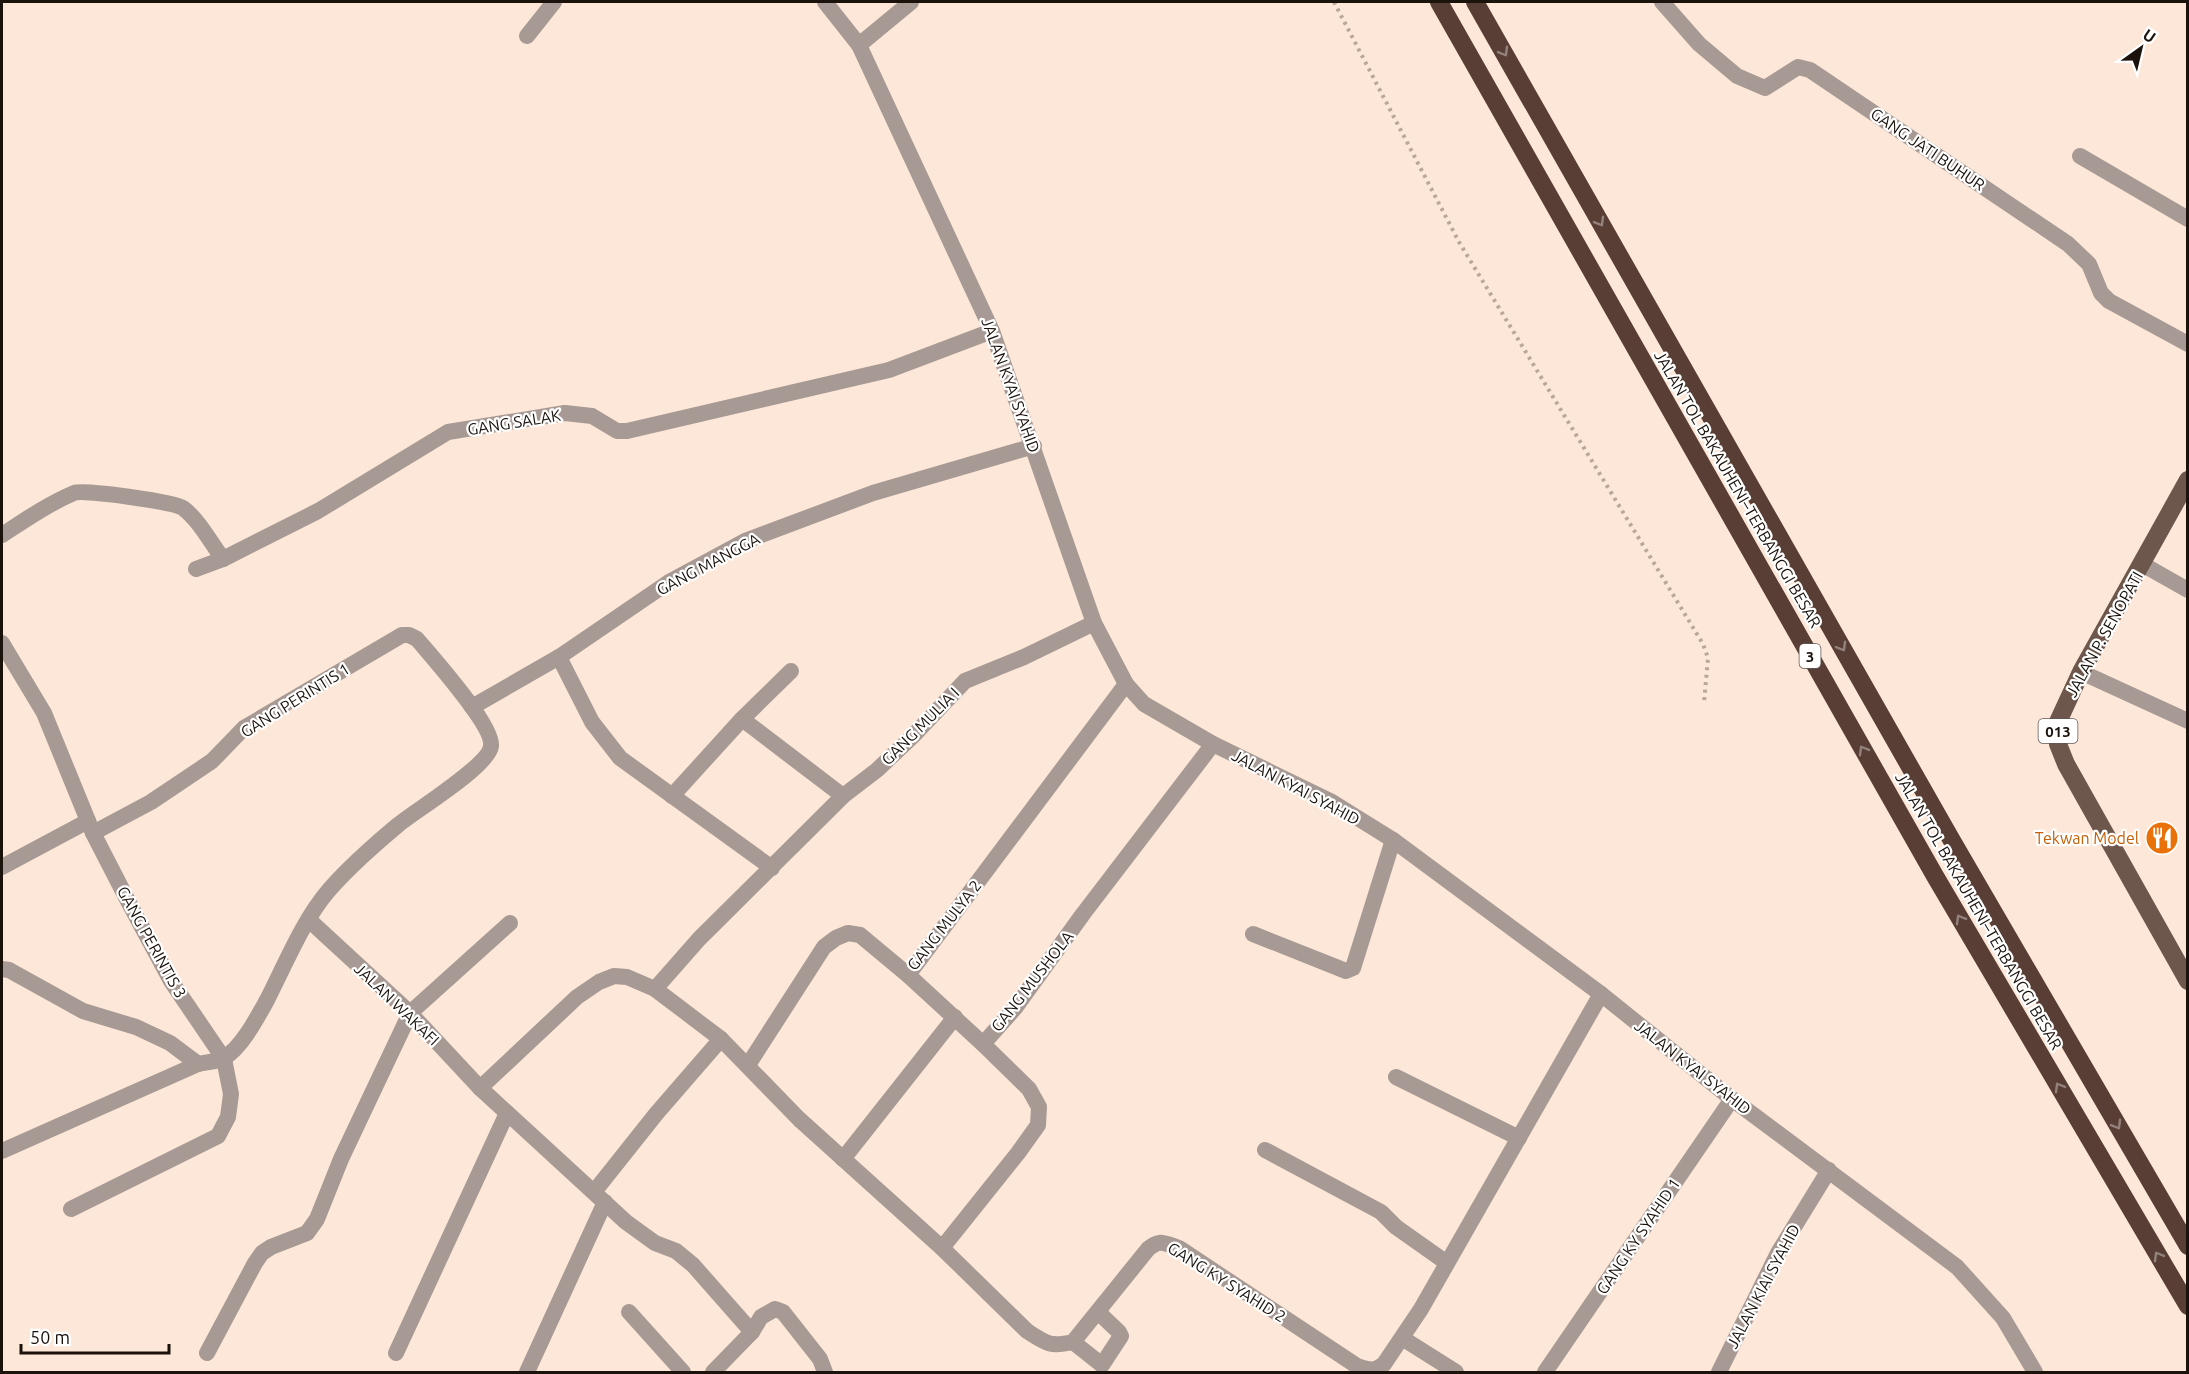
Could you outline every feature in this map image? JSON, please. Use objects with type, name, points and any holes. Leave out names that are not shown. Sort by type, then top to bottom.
[{"type":"highway","name":"JALAN TOL BAKAUHENI–TERBANGGI BESAR","points":[[1439,2],[1935,876],[2187,1306]]},
{"type":"highway","name":"JALAN TOL BAKAUHENI–TERBANGGI BESAR","points":[[1475,2],[1934,808],[2187,1246]]},
{"type":"main road","name":"JALAN P. SENOPATI","points":[[2187,480],[2081,672],[2057,724],[2058,744],[2066,764],[2187,981]]},
{"type":"street","points":[[527,36],[554,2]]},
{"type":"street","name":"JALAN KYAI SYAHID","points":[[825,2],[859,45],[992,331],[1094,623],[1126,684],[1144,704],[1213,744],[1332,802],[1393,840],[1601,994],[1732,1099],[1957,1267],[2002,1318],[2028,1369]]},
{"type":"street","points":[[859,45],[911,2]]},
{"type":"street","name":"GANG JATI BUHUR","points":[[1662,2],[1699,44],[1737,76],[1765,88],[1798,67],[1810,70],[2068,244],[2089,264],[2101,293],[2109,301],[2187,344]]},
{"type":"street","points":[[2080,156],[2187,219]]},
{"type":"street","name":"GANG SALAK","points":[[196,569],[223,559],[318,511],[447,432],[565,413],[592,416],[617,430],[627,431],[889,370],[992,331]]},
{"type":"street","name":"GANG MANGGA","points":[[472,707],[559,657],[669,582],[744,541],[873,493],[1034,446]]},
{"type":"street","points":[[2,535],[35,513],[76,492],[108,495],[166,502],[181,507],[191,516],[223,559]]},
{"type":"street","points":[[2142,564],[2187,590]]},
{"type":"street","name":"GANG MULIA I","points":[[655,989],[699,939],[843,796],[877,770],[965,681],[1024,657],[1094,623]]},
{"type":"street","name":"GANG PERINTIS 1","points":[[2,867],[151,802],[213,761],[244,728],[402,635],[409,635],[417,639],[472,707]]},
{"type":"street","points":[[2,643],[44,713],[91,827]]},
{"type":"street","points":[[559,657],[592,722],[620,758],[772,868]]},
{"type":"street","points":[[672,796],[742,719],[790,671]]},
{"type":"street","points":[[2081,672],[2187,721]]},
{"type":"street","name":"GANG MULYA 2","points":[[748,1065],[824,947],[836,938],[848,933],[860,935],[908,975],[1126,684]]},
{"type":"street","points":[[2,1152],[198,1064],[224,1059],[252,1028],[309,920],[327,892],[347,870],[399,824],[467,775],[486,756],[491,746],[489,734],[472,707]]},
{"type":"street","points":[[742,719],[843,796]]},
{"type":"street","name":"GANG MUSHOLA","points":[[908,975],[983,1044],[1015,1008],[1083,914],[1213,744]]},
{"type":"street","name":"GANG PERINTIS 3","points":[[91,827],[171,981],[224,1059]]},
{"type":"street","points":[[1253,934],[1346,971],[1353,968],[1393,840]]},
{"type":"street","name":"JALAN WAKAFI","points":[[309,920],[410,1013],[480,1088],[599,1197],[639,1232],[655,1243],[676,1251],[693,1265],[752,1332]]},
{"type":"street","points":[[207,1353],[262,1253],[271,1247],[307,1233],[317,1219],[341,1160],[410,1013],[510,923]]},
{"type":"street","points":[[2,969],[9,970],[82,1011],[136,1027],[170,1043],[198,1064]]},
{"type":"street","points":[[480,1088],[577,997],[599,982],[614,976],[627,977],[655,989],[721,1039],[799,1119],[942,1248],[1027,1331],[1054,1346],[1073,1342],[1102,1365],[1121,1336],[1098,1312]]},
{"type":"street","name":"GANG KY SYAHID 2","points":[[1073,1342],[1148,1250],[1155,1243],[1163,1242],[1179,1248],[1357,1366],[1377,1370],[1384,1364],[1402,1338],[1447,1263],[1601,994]]},
{"type":"street","points":[[843,1159],[955,1017]]},
{"type":"street","points":[[527,1372],[599,1197],[656,1114],[721,1039]]},
{"type":"street","points":[[942,1248],[1038,1125],[1039,1107],[1029,1089],[983,1044]]},
{"type":"street","points":[[71,1209],[218,1136],[228,1118],[231,1094],[224,1059]]},
{"type":"street","points":[[1396,1077],[1519,1138]]},
{"type":"street","name":"GANG KY SYAHID 1","points":[[1545,1372],[1732,1099]]},
{"type":"street","points":[[396,1353],[507,1113]]},
{"type":"street","points":[[1265,1150],[1381,1212],[1396,1227],[1447,1263]]},
{"type":"street","name":"JALAN KIAI SYAHID","points":[[1719,1372],[1778,1252],[1829,1170]]},
{"type":"street","points":[[713,1372],[752,1332],[761,1317],[775,1309],[783,1312],[820,1359],[825,1372]]},
{"type":"street","points":[[629,1312],[683,1372]]},
{"type":"street","points":[[1402,1338],[1456,1372]]},
{"type":"path","points":[[1334,2],[1459,242],[1703,644],[1708,658],[1704,703]]},
{"type":"place","name":"Tekwan Model","points":[[2162,838]]}]
